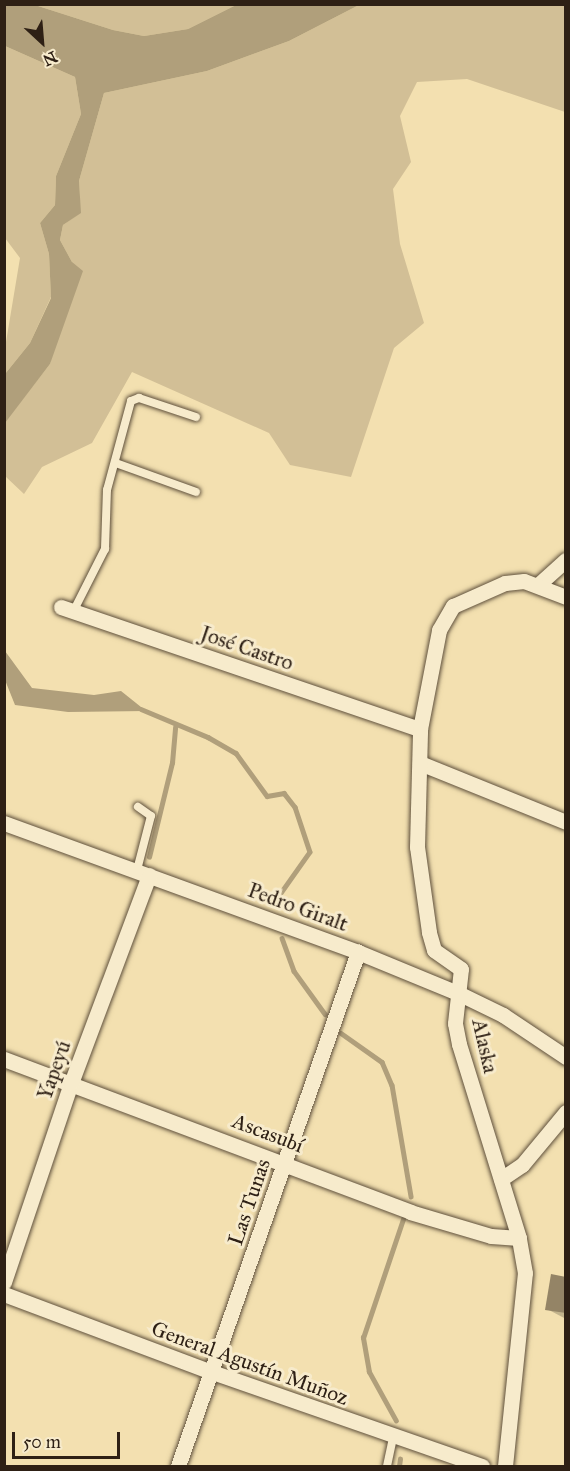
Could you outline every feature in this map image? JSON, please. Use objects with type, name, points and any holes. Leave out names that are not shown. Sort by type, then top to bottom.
[{"type":"street","points":[[566,560],[539,584],[566,597]]},
{"type":"street","name":"Alaska","points":[[505,1467],[525,1273],[519,1238],[459,1044],[455,1023],[461,969],[434,950],[429,932],[417,847],[420,729],[439,630],[453,606],[479,592],[505,583],[539,584]]},
{"type":"street","name":"José Castro","points":[[67,610],[420,729]]},
{"type":"street","points":[[420,763],[566,822]]},
{"type":"street","name":"Pedro Giralt","points":[[4,823],[358,952],[460,994],[503,1015],[566,1057]]},
{"type":"street","name":"Yapeyú","points":[[4,1282],[143,872]]},
{"type":"street","name":"Las Tunas","points":[[178,1467],[358,952]]},
{"type":"street","name":"Ascasubí","points":[[4,1059],[285,1162],[410,1212],[491,1236],[519,1238]]},
{"type":"street","points":[[501,1179],[522,1166],[566,1112]]},
{"type":"street","name":"General Agustín Muñoz","points":[[4,1294],[212,1372],[482,1467]]},
{"type":"lane","points":[[67,610],[105,549],[107,490],[116,464],[131,401],[139,398],[196,417]]},
{"type":"lane","points":[[116,464],[196,492]]},
{"type":"lane","points":[[138,807],[151,816],[143,872]]},
{"type":"lane","points":[[387,1467],[393,1437]]},
{"type":"shaded area","points":[[5,4],[35,5],[113,30],[144,36],[188,29],[236,5],[359,5],[289,41],[207,71],[104,93],[79,181],[81,213],[63,225],[60,240],[72,262],[83,271],[50,364],[5,423],[5,374],[30,343],[51,298],[49,254],[40,223],[55,205],[56,176],[81,114],[75,77],[5,46]]},
{"type":"shaded area","points":[[35,5],[236,5],[188,29],[144,36],[113,30]]},
{"type":"shaded area","points":[[359,5],[565,5],[565,112],[467,79],[417,82],[400,116],[411,162],[393,189],[400,244],[424,323],[394,348],[351,477],[290,465],[269,433],[132,372],[92,443],[42,467],[24,494],[5,476],[4,423],[50,364],[72,262],[60,240],[63,225],[80,213],[79,181],[104,93],[207,71],[289,41]]},
{"type":"shaded area","points":[[5,46],[75,77],[81,114],[56,176],[55,205],[40,223],[49,254],[51,297],[30,343],[5,374],[5,348],[20,258],[5,238]]},
{"type":"shaded area","points":[[5,651],[32,688],[94,695],[121,691],[146,711],[68,712],[15,705],[5,680]]},
{"type":"building","points":[[551,1274],[566,1277],[566,1313],[545,1310]]},
{"type":"waterway","points":[[141,709],[208,737],[236,753],[267,796],[284,793],[295,807],[310,852],[279,896]]},
{"type":"waterway","points":[[149,857],[172,763],[175,727]]},
{"type":"waterway","points":[[282,938],[294,971],[325,1014]]},
{"type":"waterway","points":[[341,1033],[382,1062],[392,1085],[411,1196]]},
{"type":"waterway","points":[[396,1421],[369,1372],[363,1338],[403,1219]]},
{"type":"waterway","points":[[399,1466],[400,1459]]}]
